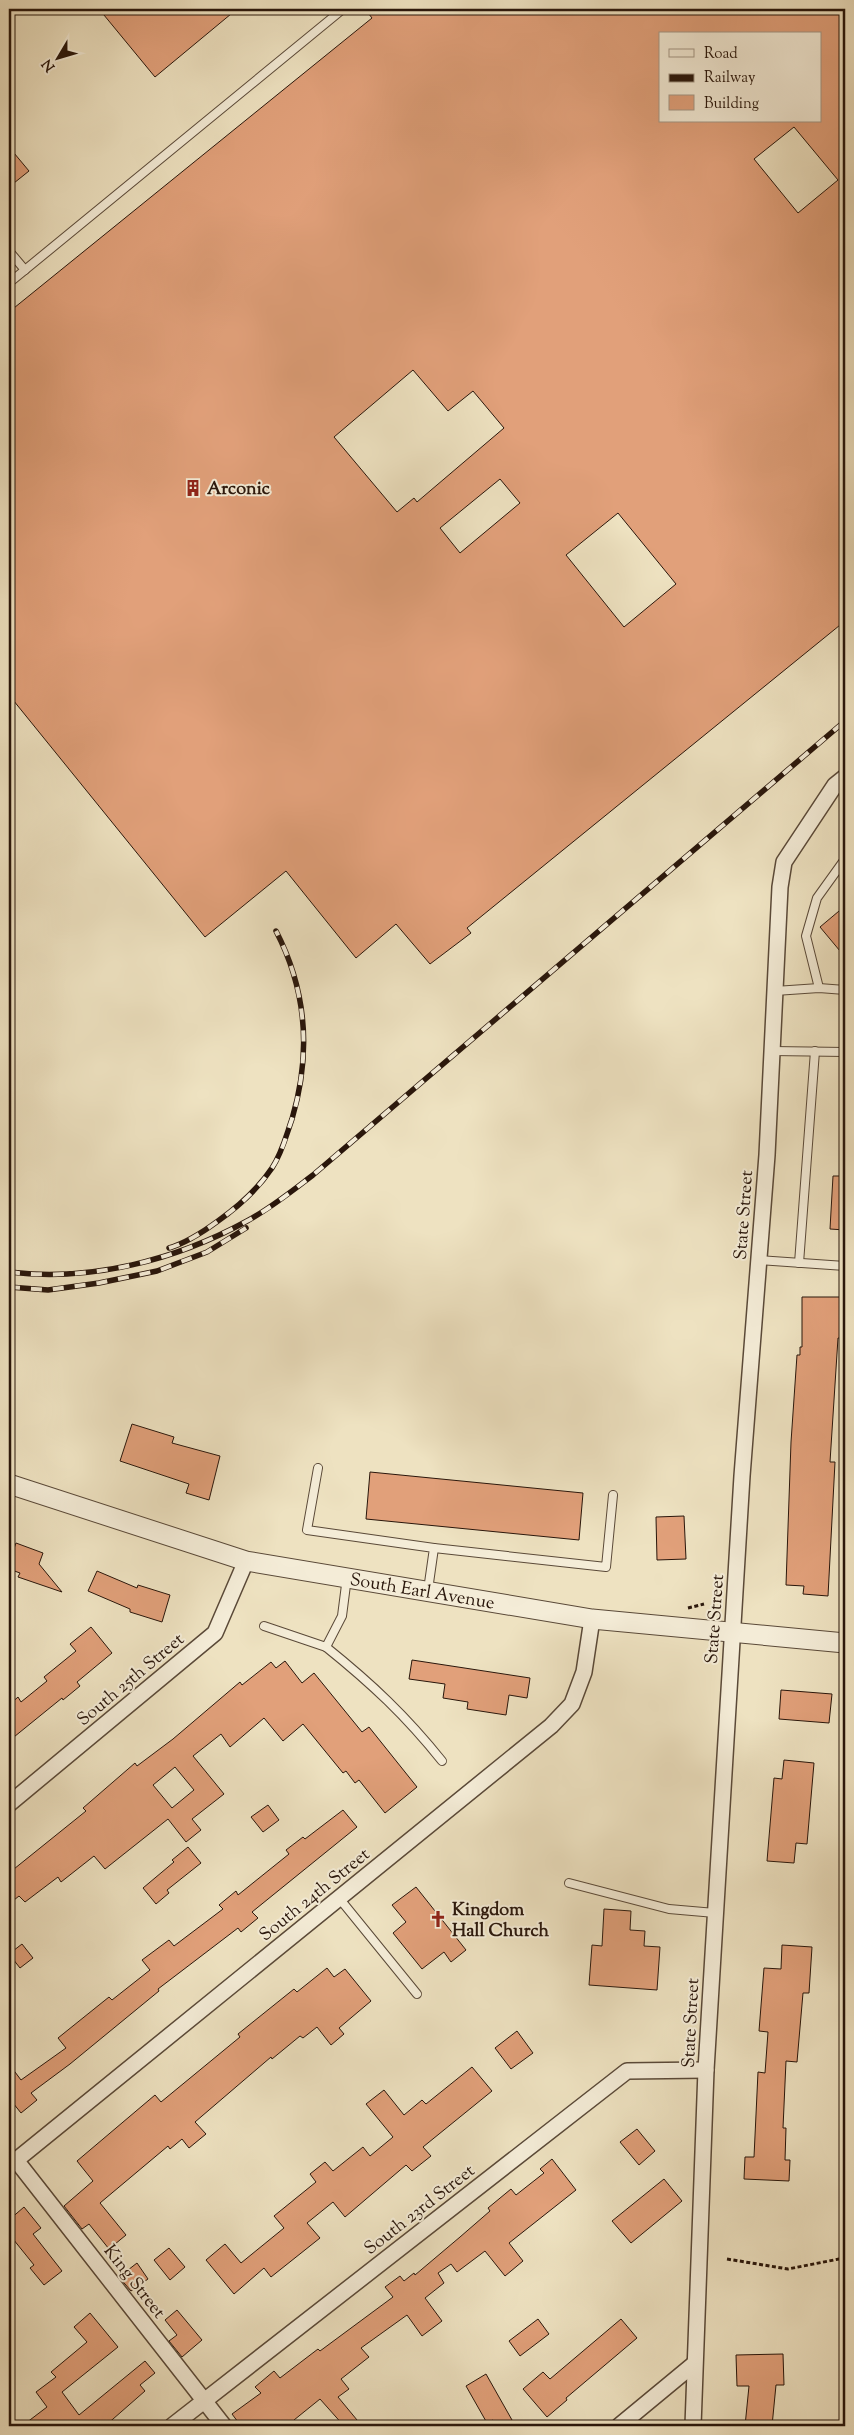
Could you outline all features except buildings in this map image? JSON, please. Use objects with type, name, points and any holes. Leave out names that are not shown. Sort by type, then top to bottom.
[{"type":"street","name":"State Street","points":[[693,2426],[706,2070],[732,1633],[759,1260],[780,887],[784,862],[835,785],[845,776]]},
{"type":"street","name":"South Earl Avenue","points":[[9,1484],[246,1561],[592,1619],[845,1643]]},
{"type":"street","name":"South 25th Street","points":[[9,1804],[215,1633],[246,1561]]},
{"type":"street","name":"South 24th Street","points":[[12,2163],[551,1726],[572,1704],[584,1672],[592,1619]]},
{"type":"street","name":"South 23rd Street","points":[[172,2426],[627,2070],[706,2070]]},
{"type":"street","name":"King Street","points":[[12,2163],[205,2400],[224,2426]]},
{"type":"street","points":[[619,2426],[694,2364]]},
{"type":"lane","points":[[9,283],[343,9]]},
{"type":"lane","points":[[9,251],[25,270]]},
{"type":"lane","points":[[819,988],[806,936],[817,898],[845,859]]},
{"type":"lane","points":[[775,991],[819,988],[845,990]]},
{"type":"lane","points":[[772,1050],[845,1052]]},
{"type":"lane","points":[[799,1263],[815,1051]]},
{"type":"lane","points":[[759,1260],[845,1266]]},
{"type":"lane","points":[[318,1468],[306,1530],[434,1548],[606,1567],[613,1495]]},
{"type":"lane","points":[[428,1590],[434,1548]]},
{"type":"lane","points":[[326,1648],[342,1616],[347,1577]]},
{"type":"lane","points":[[264,1626],[326,1648],[371,1683],[417,1730],[442,1761]]},
{"type":"lane","points":[[568,1883],[669,1909],[715,1912]]},
{"type":"lane","points":[[339,1898],[417,1994]]},
{"type":"path","points":[[683,1608],[704,1604]]},
{"type":"path","points":[[727,2259],[788,2269],[839,2260],[845,2256]]},
{"type":"railway","points":[[9,1272],[71,1274],[102,1271],[132,1265],[191,1247],[220,1235],[264,1211],[313,1175],[845,721]]},
{"type":"railway","points":[[169,1248],[188,1240],[206,1229],[248,1197],[272,1168],[286,1138],[298,1095],[302,1071],[303,1024],[300,1000],[294,977],[276,931]]},
{"type":"railway","points":[[9,1287],[48,1290],[99,1283],[157,1271],[207,1252],[246,1228]]},
{"type":"place","name":"Arconic","points":[[193,488]]},
{"type":"place","name":"Kingdom Hall Church","points":[[438,1919]]}]
